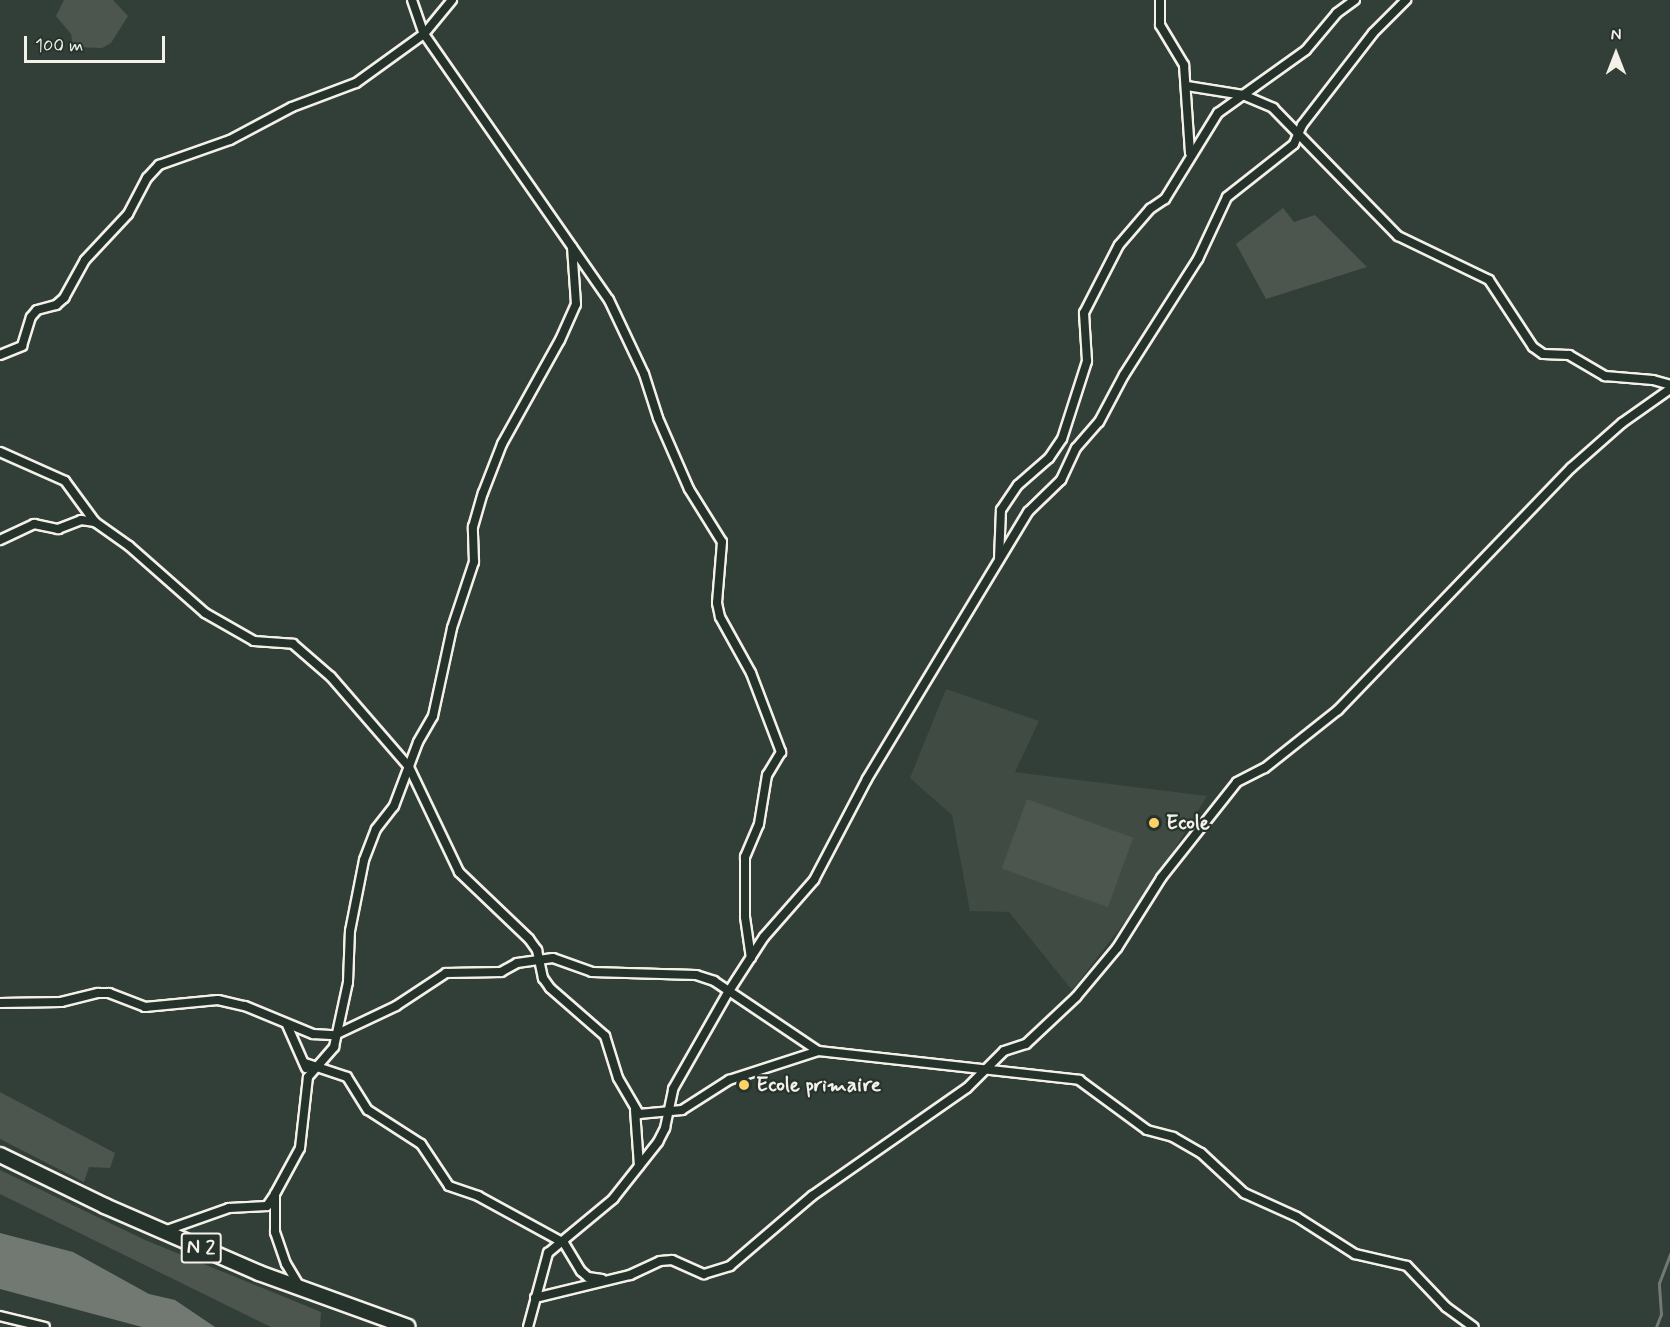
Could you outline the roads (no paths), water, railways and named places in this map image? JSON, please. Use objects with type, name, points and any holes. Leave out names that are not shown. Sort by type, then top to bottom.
[{"type":"main road","name":"N 2","points":[[0,1155],[164,1231],[302,1289],[408,1327]]},
{"type":"street","points":[[412,0],[424,33],[609,300],[644,374],[658,418],[689,489],[722,542],[717,603],[720,617],[752,673],[780,741],[781,752],[767,775],[759,824],[745,857],[745,917],[751,958]]},
{"type":"street","points":[[0,354],[22,346],[31,317],[37,310],[56,305],[64,298],[85,260],[128,214],[147,178],[159,165],[231,140],[292,107],[356,83],[424,33],[452,0]]},
{"type":"street","points":[[1160,0],[1160,25],[1184,64],[1190,153]]},
{"type":"street","points":[[999,562],[1001,510],[1007,498],[1062,439],[1087,361],[1084,313],[1119,245],[1150,209],[1165,199],[1190,153],[1218,113],[1306,50],[1337,13],[1355,0]]},
{"type":"street","points":[[528,1327],[543,1265],[561,1242],[609,1203],[639,1166],[665,1128],[673,1089],[729,991],[764,937],[814,880],[867,779],[1028,512],[1061,480],[1076,448],[1099,422],[1198,259],[1227,197],[1294,144],[1298,133],[1373,33],[1406,0]]},
{"type":"street","points":[[1187,86],[1243,95],[1273,108],[1398,236],[1489,280],[1538,350],[1569,355],[1605,376],[1670,387]]},
{"type":"street","points":[[308,1077],[334,1047],[348,982],[350,931],[364,860],[376,829],[394,806],[436,708],[452,628],[474,562],[473,527],[483,493],[502,444],[560,340],[576,304],[572,247]]},
{"type":"street","points":[[535,1298],[609,1280],[660,1261],[672,1260],[704,1274],[730,1266],[812,1196],[911,1130],[989,1067],[1004,1052],[1026,1044],[1076,997],[1117,948],[1161,878],[1236,782],[1266,768],[1338,711],[1571,468],[1622,423],[1670,387]]},
{"type":"street","points":[[0,452],[65,481],[95,522],[129,546],[206,613],[254,641],[286,642],[303,650],[409,767],[459,872],[529,939],[539,958],[543,978],[550,988],[605,1036],[618,1078],[635,1110],[639,1166]]},
{"type":"street","points":[[0,540],[34,524],[58,529],[81,520],[95,522]]},
{"type":"street","points":[[0,1002],[61,1002],[98,993],[109,993],[145,1007],[218,1000],[245,1006],[313,1034],[335,1035],[396,1006],[446,973],[501,972],[539,958],[553,958],[592,972],[696,975],[729,991],[818,1050]]},
{"type":"street","points":[[164,1231],[229,1208],[267,1206],[275,1194],[300,1148],[308,1077],[305,1063],[287,1025]]},
{"type":"street","points":[[635,1110],[644,1115],[682,1110],[729,1080],[818,1050],[989,1067],[1079,1080],[1147,1130],[1173,1137],[1201,1153],[1244,1193],[1297,1217],[1355,1254],[1407,1266],[1446,1307],[1474,1327]]},
{"type":"street","points":[[305,1063],[347,1077],[368,1110],[421,1144],[450,1185],[478,1196],[561,1242],[588,1277],[609,1280]]},
{"type":"street","points":[[275,1194],[273,1214],[281,1251],[302,1289]]},
{"type":"street","points":[[0,1316],[45,1327]]},
{"type":"waterway","points":[[1656,1327],[1661,1314],[1659,1283],[1670,1254]]},
{"type":"place","name":"Ecole","points":[[1154,823]]},
{"type":"place","name":"Ecole primaire","points":[[744,1085]]}]
